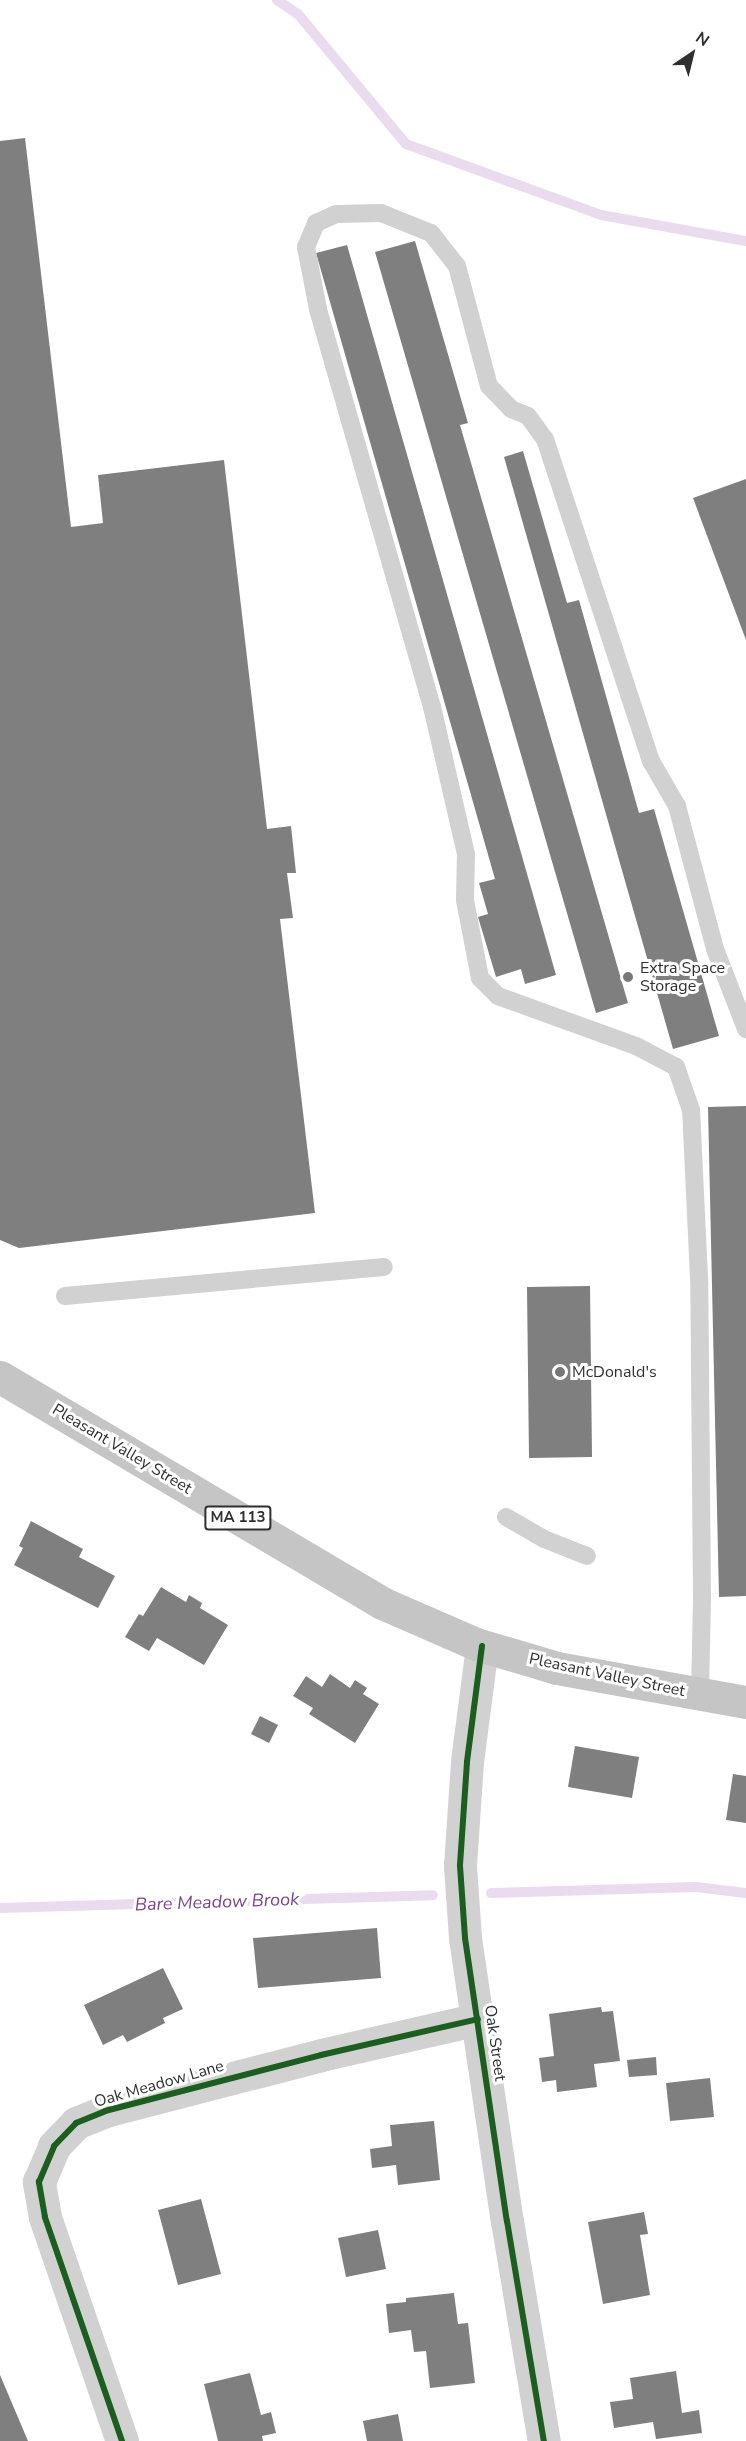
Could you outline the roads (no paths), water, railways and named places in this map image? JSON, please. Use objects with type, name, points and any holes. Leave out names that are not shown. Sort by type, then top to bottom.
[{"type":"main road","name":"Pleasant Valley Street","points":[[0,1377],[382,1603],[482,1646],[557,1668],[746,1702]]},
{"type":"street","name":"Oak Street","points":[[482,1646],[467,1762],[460,1866],[465,1938],[507,2221],[544,2441]]},
{"type":"street","name":"Oak Meadow Lane","points":[[122,2441],[45,2217],[39,2182],[54,2146],[76,2123],[105,2111],[321,2055],[478,2019]]},
{"type":"lane","points":[[700,1694],[702,1584],[699,1278],[691,1110],[676,1067],[636,1046],[498,996],[480,978],[465,900],[466,854],[432,706],[318,309],[306,247],[316,223],[336,214],[381,213],[430,233],[457,266],[489,386],[511,409],[528,417],[545,439],[651,761],[677,806],[715,949],[746,1029]]},
{"type":"lane","points":[[65,1296],[384,1267]]},
{"type":"lane","points":[[506,1517],[544,1539],[587,1556]]},
{"type":"waterway","points":[[277,0],[298,14],[406,144],[601,215],[746,241]]},
{"type":"waterway","name":"Bare Meadow Brook","points":[[491,1893],[696,1887],[746,1893]]},
{"type":"waterway","name":"Bare Meadow Brook","points":[[0,1908],[433,1895]]},
{"type":"place","name":"Extra Space Storage","points":[[628,977]]},
{"type":"place","name":"McDonald's","points":[[560,1372]]}]
